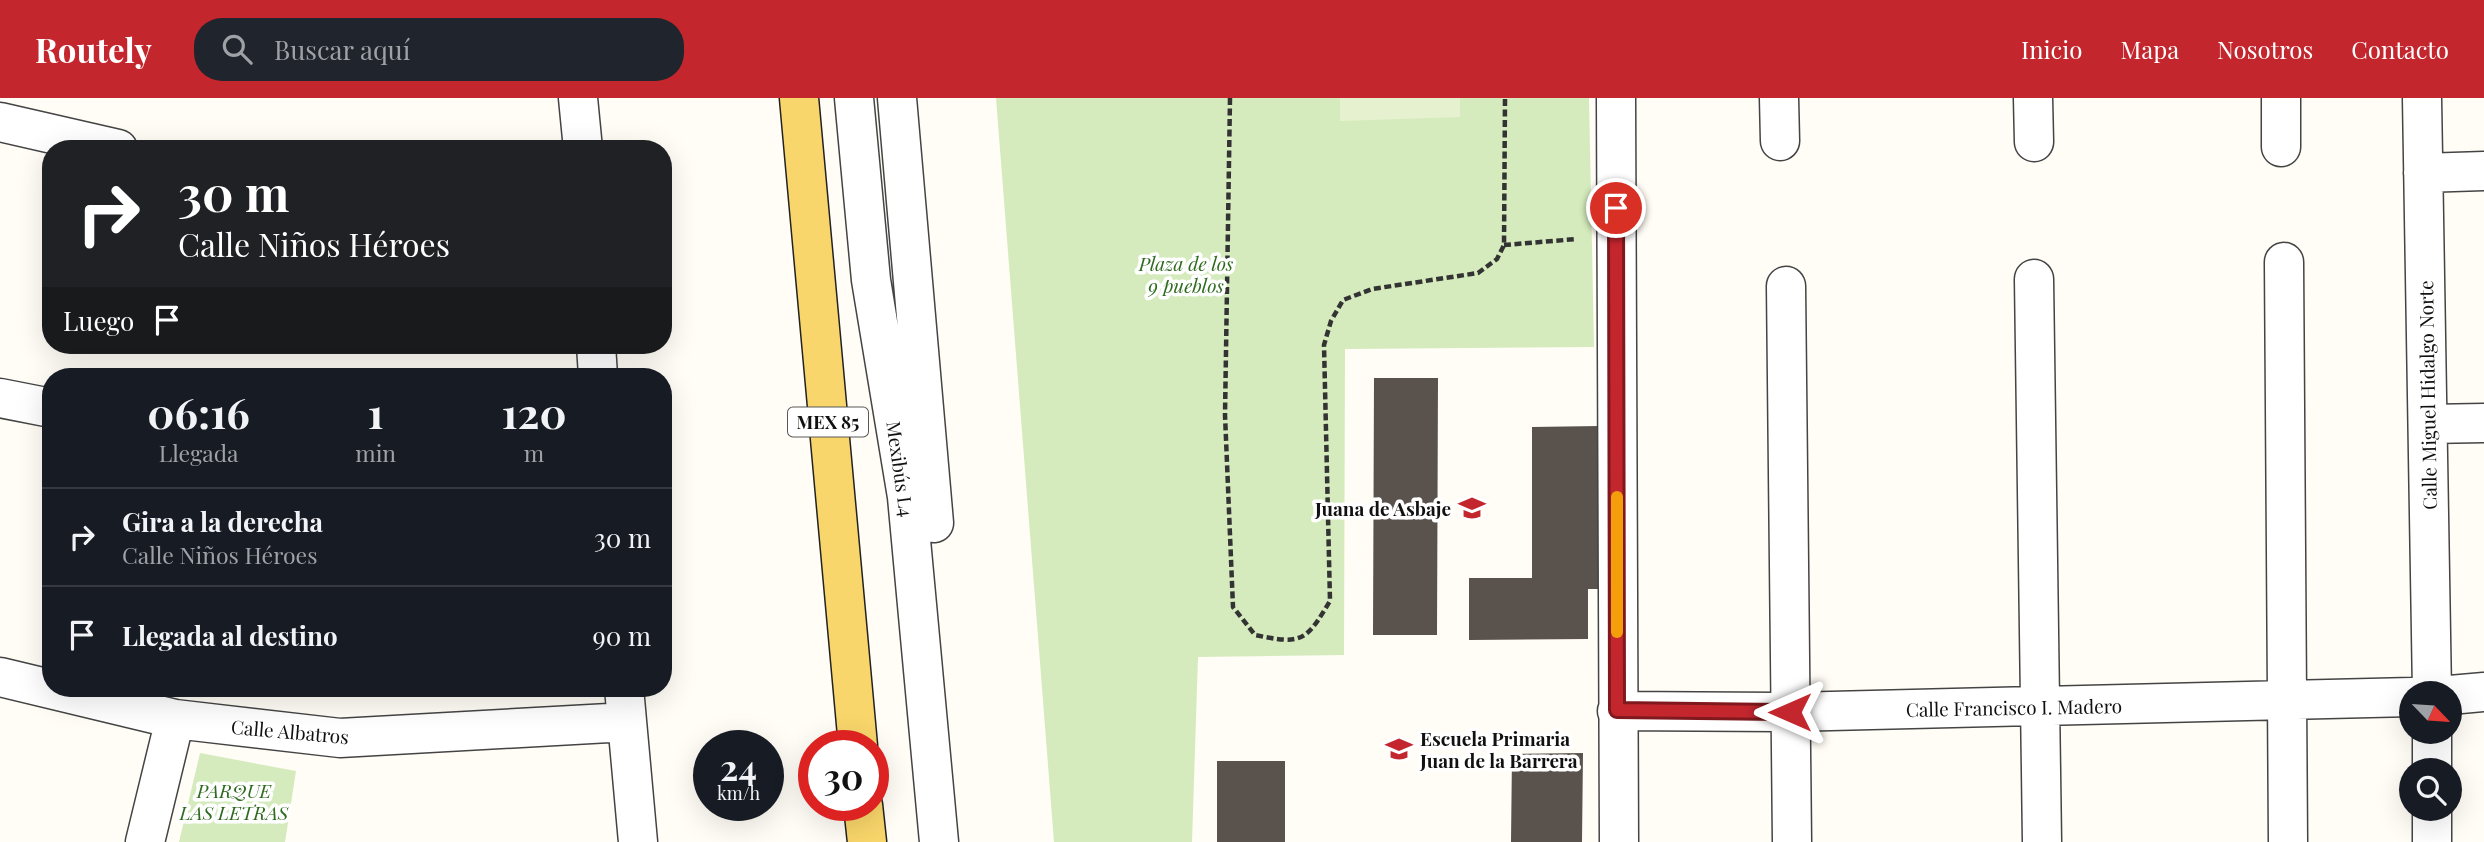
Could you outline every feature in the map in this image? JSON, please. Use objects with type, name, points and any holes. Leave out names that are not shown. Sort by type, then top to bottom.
[{"type":"main road","name":"MEX 85","points":[[799,98],[857,730]]},
{"type":"main road","points":[[865,821],[867,842]]},
{"type":"street","points":[[578,98],[582,140]]},
{"type":"street","name":"Mexibús L4","points":[[854,98],[871,280],[907,497],[939,842]]},
{"type":"street","name":"Mexibús L4","points":[[897,98],[963,842]]},
{"type":"street","points":[[1616,98],[1619,842]]},
{"type":"street","points":[[1779,98],[1780,141]]},
{"type":"street","points":[[2033,98],[2034,142]]},
{"type":"street","points":[[2281,98],[2281,147]]},
{"type":"street","name":"Calle Miguel Hidalgo Norte","points":[[2422,98],[2432,681]]},
{"type":"street","points":[[0,122],[79,140]]},
{"type":"street","points":[[2423,173],[2484,171]]},
{"type":"street","points":[[2284,262],[2288,842]]},
{"type":"street","points":[[2034,279],[2042,842]]},
{"type":"street","points":[[1786,286],[1792,842]]},
{"type":"street","points":[[0,398],[42,406]]},
{"type":"street","points":[[2428,424],[2484,423]]},
{"type":"street","name":"Calle Albatros","points":[[0,677],[42,687]]},
{"type":"street","points":[[2462,694],[2484,692]]},
{"type":"street","name":"Calle Albatros","points":[[83,697],[175,719],[340,738],[625,705]]},
{"type":"street","name":"Calle Francisco I. Madero","points":[[1617,710],[1790,712],[2399,697]]},
{"type":"street","points":[[625,705],[638,842]]},
{"type":"street","points":[[145,842],[175,719]]},
{"type":"street","points":[[2432,821],[2432,842]]},
{"type":"path","points":[[1230,98],[1226,415],[1233,607],[1255,635],[1287,641],[1311,632],[1330,601],[1324,345],[1331,321],[1343,300],[1372,289],[1478,273],[1497,259],[1504,245],[1505,98]]},
{"type":"path","points":[[1504,245],[1616,235]]},
{"type":"green space","name":"Plaza de los 9 pueblos","points":[[996,98],[1589,98],[1594,347],[1345,349],[1344,655],[1198,657],[1192,842],[1054,842]]},
{"type":"green space","points":[[1340,98],[1460,98],[1460,117],[1340,121]]},
{"type":"green space","name":"PARQUE LAS LETRAS","points":[[200,753],[296,771],[285,842],[179,842]]},
{"type":"building","points":[[1374,378],[1438,378],[1437,635],[1373,635]]},
{"type":"building","points":[[1599,426],[1599,589],[1588,589],[1588,639],[1469,640],[1469,578],[1532,578],[1532,427]]},
{"type":"building","points":[[1583,753],[1582,842],[1511,842],[1512,754]]},
{"type":"building","points":[[1217,761],[1285,761],[1285,842],[1217,842]]},
{"type":"slow traffic","points":[[1617,497],[1617,632]]},
{"type":"place","name":"Juana de Asbaje","points":[[1472,508]]},
{"type":"place","name":"Escuela Primaria Juan de la Barrera","points":[[1399,749]]},
{"type":"route","points":[[1616,208],[1617,710],[1790,712]]}]
